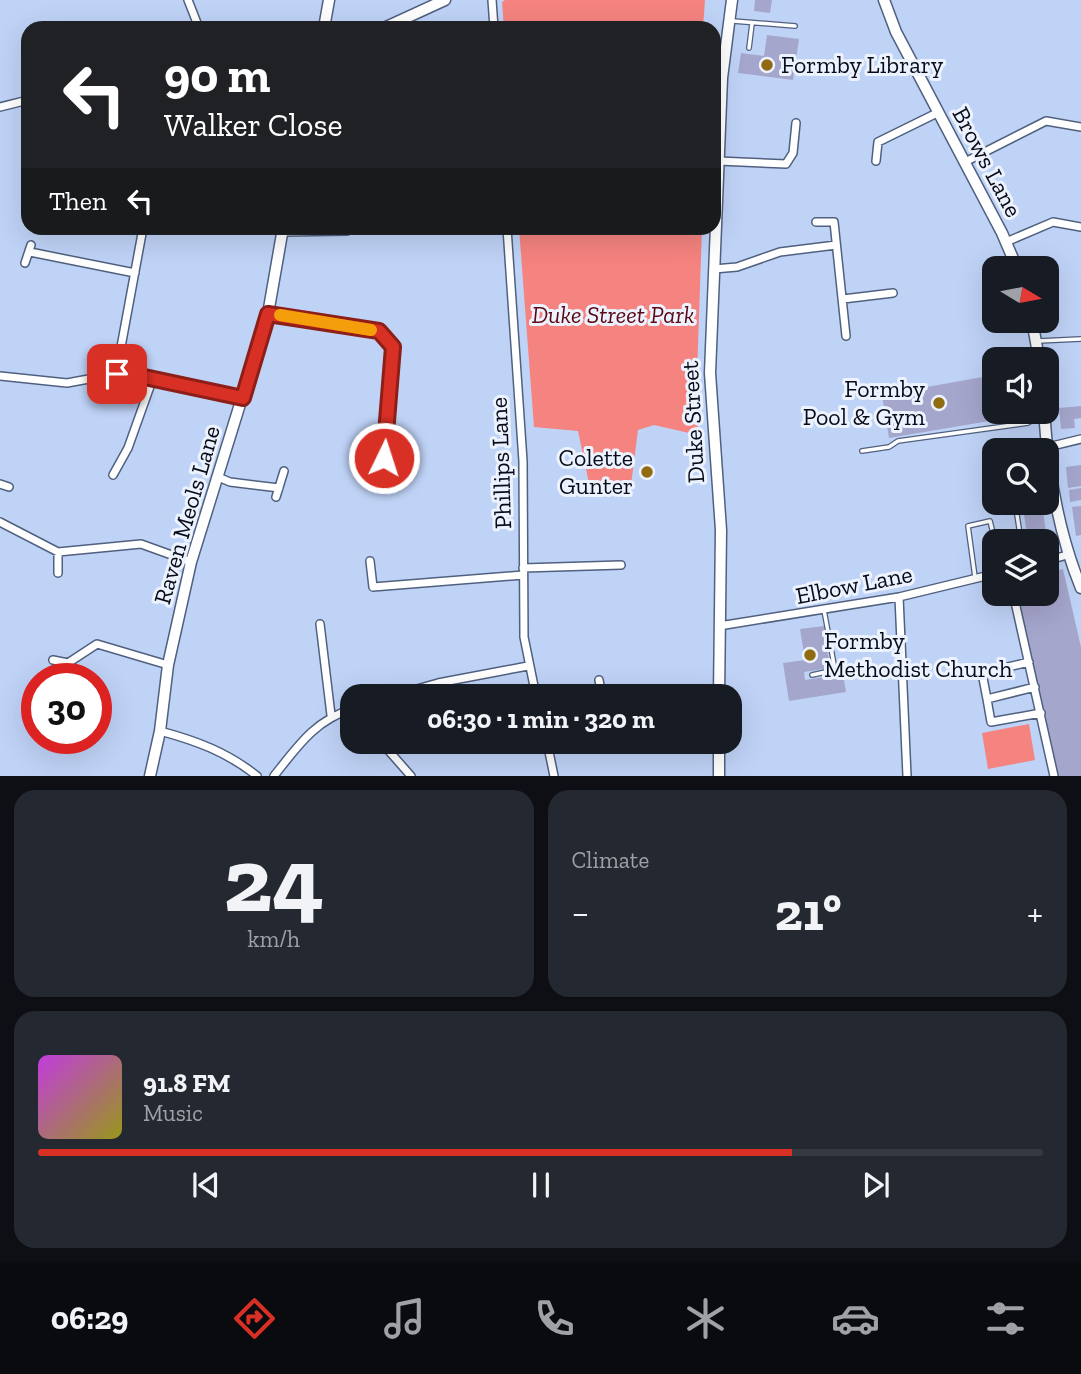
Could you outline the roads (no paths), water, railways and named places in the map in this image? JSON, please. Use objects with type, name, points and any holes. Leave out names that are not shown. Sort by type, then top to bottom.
[{"type":"street","points":[[188,0],[196,21]]},
{"type":"street","points":[[325,21],[329,0]]},
{"type":"street","points":[[399,21],[444,0]]},
{"type":"street","points":[[492,0],[494,21]]},
{"type":"street","name":"Duke Street","points":[[721,114],[726,0]]},
{"type":"street","name":"Duke Street","points":[[727,20],[732,0]]},
{"type":"street","name":"Brows Lane","points":[[884,0],[896,32],[1012,256]]},
{"type":"street","points":[[0,107],[21,102]]},
{"type":"street","points":[[876,161],[878,142],[937,113]]},
{"type":"street","points":[[965,162],[1046,121],[1081,127]]},
{"type":"street","points":[[721,161],[786,164],[793,153],[796,124]]},
{"type":"street","points":[[816,222],[834,222],[846,336]]},
{"type":"street","points":[[1006,242],[1053,222],[1081,227]]},
{"type":"street","points":[[117,374],[142,235]]},
{"type":"street","name":"Raven Meols Lane","points":[[150,775],[160,731],[168,665],[191,562],[268,314],[282,235]]},
{"type":"street","name":"Phillips Lane","points":[[507,235],[523,461],[523,571],[528,666],[533,684]]},
{"type":"street","name":"Duke Street","points":[[715,235],[710,373],[721,530],[719,684]]},
{"type":"street","points":[[714,269],[737,267],[780,252],[836,245]]},
{"type":"street","points":[[25,263],[30,248],[135,272]]},
{"type":"street","points":[[843,299],[893,293]]},
{"type":"street","points":[[268,314],[379,331],[393,347],[384,458]]},
{"type":"street","points":[[1034,333],[1037,347]]},
{"type":"street","points":[[0,376],[66,383],[117,374],[153,378],[243,398]]},
{"type":"street","points":[[113,475],[128,448],[153,378]]},
{"type":"street","points":[[1059,444],[1081,439]]},
{"type":"street","points":[[276,497],[285,471]]},
{"type":"street","points":[[218,477],[230,482],[279,488]]},
{"type":"street","points":[[0,484],[9,487]]},
{"type":"street","points":[[1057,515],[1067,555],[1081,588]]},
{"type":"street","points":[[0,522],[58,552],[141,544],[191,562]]},
{"type":"street","points":[[58,552],[58,573]]},
{"type":"street","points":[[1059,557],[1067,555]]},
{"type":"street","points":[[370,561],[373,587],[523,571],[621,565]]},
{"type":"street","name":"Elbow Lane","points":[[719,626],[899,597],[982,577]]},
{"type":"street","points":[[899,597],[907,775]]},
{"type":"street","points":[[1016,606],[1054,775]]},
{"type":"street","points":[[320,624],[331,715]]},
{"type":"street","points":[[53,660],[68,663],[97,644],[168,665]]},
{"type":"street","points":[[1029,662],[982,673],[991,722],[1041,713]]},
{"type":"street","points":[[434,684],[528,666]]},
{"type":"street","points":[[599,680],[600,684]]},
{"type":"street","points":[[987,699],[1035,687]]},
{"type":"street","points":[[274,775],[307,734],[331,715],[340,712]]},
{"type":"street","points":[[160,731],[208,746],[234,758],[257,775]]},
{"type":"street","points":[[392,754],[411,775]]},
{"type":"street","points":[[550,754],[554,775]]},
{"type":"street","points":[[719,754],[719,775]]},
{"type":"lane","points":[[727,20],[795,26]]},
{"type":"lane","points":[[749,48],[752,24]]},
{"type":"lane","points":[[1036,341],[1081,339]]},
{"type":"lane","points":[[862,451],[889,447],[898,441],[1021,424]]},
{"type":"lane","points":[[975,578],[968,526],[990,521],[992,529]]},
{"type":"lane","points":[[812,675],[835,670],[824,610]]},
{"type":"place","name":"Formby Library","points":[[767,65]]},
{"type":"place","name":"Formby Pool & Gym","points":[[939,403]]},
{"type":"place","name":"Colette Gunter","points":[[647,472]]},
{"type":"place","name":"Formby Methodist Church","points":[[810,655]]},
{"type":"park label","name":"Duke Street Park","points":[[613,315]]}]
